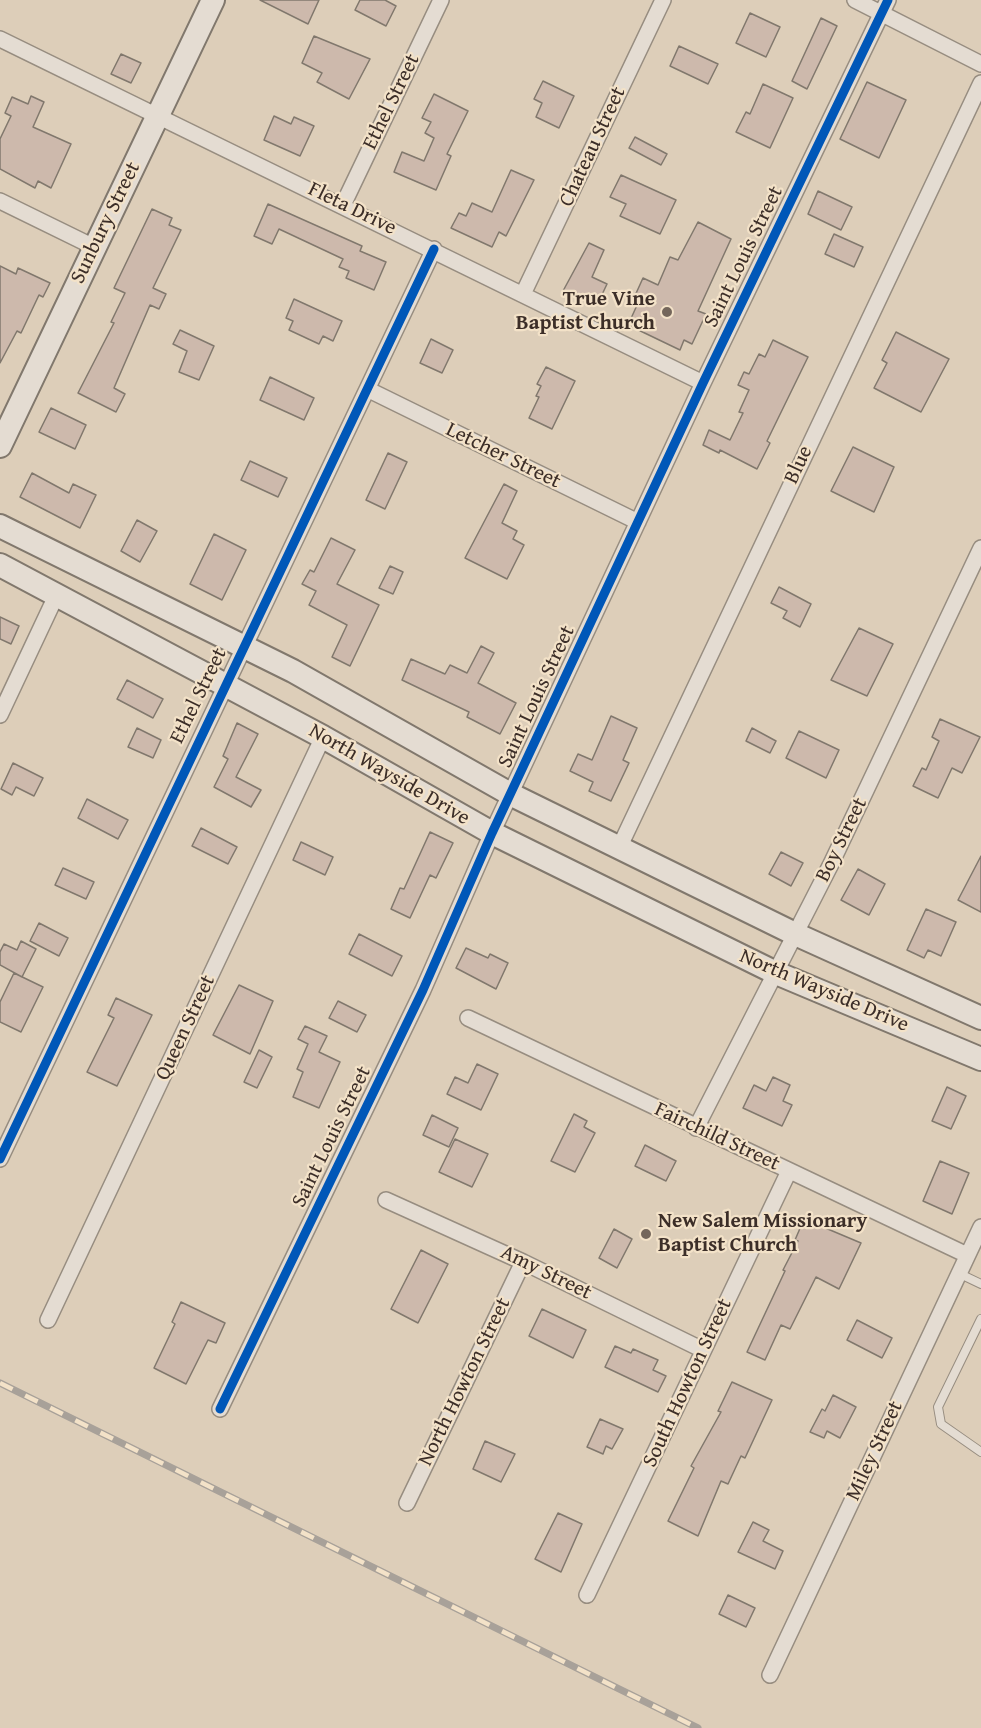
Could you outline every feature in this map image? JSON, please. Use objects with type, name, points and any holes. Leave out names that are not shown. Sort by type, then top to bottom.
[{"type":"main road","name":"Sunbury Street","points":[[0,446],[93,247],[213,0]]},
{"type":"main road","name":"North Wayside Drive","points":[[0,526],[243,646],[346,700],[449,762],[512,795],[793,933],[980,1015]]},
{"type":"main road","name":"North Wayside Drive","points":[[0,565],[323,737],[492,833],[774,972],[981,1059]]},
{"type":"street","name":"Ethel Street","points":[[343,205],[441,0]]},
{"type":"street","name":"Chateau Street","points":[[523,294],[663,0]]},
{"type":"street","points":[[855,0],[885,6],[981,64]]},
{"type":"street","name":"Saint Louis Street","points":[[220,1409],[423,990],[492,833],[512,795],[703,383],[885,6]]},
{"type":"street","name":"Fleta Drive","points":[[0,39],[434,249],[703,383]]},
{"type":"street","name":"Blue","points":[[619,848],[981,83]]},
{"type":"street","points":[[0,201],[93,247]]},
{"type":"street","name":"Ethel Street","points":[[0,1159],[224,684],[369,390],[434,249]]},
{"type":"street","name":"Letcher Street","points":[[369,390],[638,522]]},
{"type":"street","name":"Boy Street","points":[[696,1128],[793,933],[831,864],[981,548]]},
{"type":"street","points":[[0,715],[56,596]]},
{"type":"street","name":"Queen Street","points":[[48,1320],[323,737]]},
{"type":"street","name":"Fairchild Street","points":[[468,1018],[967,1255]]},
{"type":"street","name":"South Howton Street","points":[[587,1595],[789,1171]]},
{"type":"street","name":"Amy Street","points":[[386,1200],[523,1262],[703,1350]]},
{"type":"street","name":"Miley Street","points":[[770,1675],[981,1227]]},
{"type":"street","name":"North Howton Street","points":[[407,1503],[523,1262]]},
{"type":"lane","points":[[958,1273],[981,1284]]},
{"type":"lane","points":[[981,1319],[938,1407],[941,1424],[981,1452]]},
{"type":"building","points":[[260,0],[319,0],[308,24]]},
{"type":"building","points":[[360,0],[385,0],[396,6],[386,26],[355,10]]},
{"type":"building","points":[[750,13],[780,27],[766,57],[736,43]]},
{"type":"building","points":[[821,18],[837,26],[807,89],[792,81]]},
{"type":"building","points":[[314,36],[370,59],[349,99],[317,82],[322,73],[302,63]]},
{"type":"building","points":[[679,46],[718,64],[708,84],[670,66]]},
{"type":"building","points":[[121,54],[141,63],[131,83],[111,74]]},
{"type":"building","points":[[543,81],[574,96],[559,128],[536,117],[542,103],[534,99]]},
{"type":"building","points":[[867,82],[906,100],[879,158],[840,139]]},
{"type":"building","points":[[763,84],[793,98],[770,148],[736,132],[746,112],[750,114]]},
{"type":"building","points":[[434,94],[468,111],[447,154],[451,156],[436,190],[394,172],[402,152],[424,161],[434,138],[425,133],[431,122],[422,118]]},
{"type":"building","points":[[31,96],[44,102],[33,127],[71,144],[51,188],[38,181],[35,188],[0,169],[0,139],[11,116],[5,113],[12,97],[28,104]]},
{"type":"building","points":[[274,116],[291,124],[294,117],[314,126],[300,156],[264,140]]},
{"type":"building","points":[[635,137],[667,154],[661,165],[629,148]]},
{"type":"building","points":[[511,170],[534,180],[506,236],[499,232],[492,247],[451,228],[459,213],[466,216],[472,203],[492,212]]},
{"type":"building","points":[[621,175],[676,200],[660,234],[620,216],[626,204],[610,197]]},
{"type":"building","points":[[818,191],[852,207],[841,230],[808,214]]},
{"type":"building","points":[[268,204],[362,246],[360,251],[386,262],[374,290],[346,278],[349,271],[339,267],[343,259],[279,229],[272,244],[254,236]]},
{"type":"building","points":[[152,209],[172,218],[169,225],[181,230],[153,288],[166,294],[159,309],[150,305],[114,388],[125,394],[116,412],[78,393],[114,323],[111,322],[125,293],[114,288]]},
{"type":"building","points":[[698,222],[731,239],[698,311],[706,314],[692,344],[684,340],[680,350],[628,325],[638,303],[633,300],[643,278],[658,285],[670,257],[678,260]]},
{"type":"building","points":[[834,234],[863,247],[854,267],[825,254]]},
{"type":"building","points":[[589,243],[604,250],[592,277],[607,284],[599,301],[590,296],[587,302],[563,291]]},
{"type":"building","points":[[0,266],[16,274],[18,268],[50,283],[43,297],[39,295],[21,333],[17,331],[0,363]]},
{"type":"building","points":[[294,299],[342,321],[333,341],[323,336],[319,344],[289,330],[293,321],[286,318]]},
{"type":"building","points":[[180,330],[214,346],[199,380],[179,372],[187,351],[173,344]]},
{"type":"building","points":[[896,332],[949,359],[921,412],[874,388],[887,363],[882,360]]},
{"type":"building","points":[[431,339],[453,350],[442,373],[420,363]]},
{"type":"building","points":[[773,340],[808,357],[767,441],[770,443],[757,469],[720,450],[719,453],[703,445],[709,430],[730,440],[743,413],[739,412],[749,390],[738,385],[744,372],[749,374],[759,354],[765,357]]},
{"type":"building","points":[[546,367],[575,381],[552,429],[529,418],[539,397],[536,396],[541,386],[537,384]]},
{"type":"building","points":[[270,377],[314,398],[304,420],[260,400]]},
{"type":"building","points":[[51,408],[86,425],[75,449],[39,432]]},
{"type":"building","points":[[853,447],[894,467],[874,512],[831,491]]},
{"type":"building","points":[[388,453],[407,462],[385,509],[366,500]]},
{"type":"building","points":[[250,461],[287,478],[278,497],[241,480]]},
{"type":"building","points":[[32,473],[69,493],[73,484],[96,495],[80,528],[20,497]]},
{"type":"building","points":[[504,484],[517,491],[502,523],[517,531],[513,539],[524,545],[507,579],[465,558]]},
{"type":"building","points":[[137,520],[157,531],[140,562],[121,551]]},
{"type":"building","points":[[214,534],[246,550],[222,600],[190,584]]},
{"type":"building","points":[[331,538],[355,550],[337,584],[379,605],[350,666],[332,657],[347,625],[309,605],[316,591],[302,584],[310,570],[314,572]]},
{"type":"building","points":[[390,566],[403,572],[393,594],[379,588]]},
{"type":"building","points":[[779,587],[811,604],[800,627],[783,618],[787,611],[771,603]]},
{"type":"building","points":[[0,617],[19,626],[11,644],[0,639]]},
{"type":"building","points":[[859,628],[893,644],[867,696],[831,680]]},
{"type":"building","points":[[481,646],[494,653],[478,683],[516,703],[500,734],[467,717],[469,712],[402,680],[411,659],[445,674],[450,665],[467,673]]},
{"type":"building","points":[[127,680],[163,699],[153,718],[117,699]]},
{"type":"building","points":[[611,716],[637,728],[623,760],[629,763],[611,801],[589,791],[593,782],[570,771],[578,754],[592,760]]},
{"type":"building","points":[[940,719],[980,737],[962,773],[952,768],[938,798],[913,786],[922,768],[926,770],[939,741],[932,737]]},
{"type":"building","points":[[237,723],[258,734],[236,777],[261,790],[251,807],[214,787],[228,759],[223,756]]},
{"type":"building","points":[[137,728],[161,740],[153,758],[128,747]]},
{"type":"building","points":[[752,728],[776,741],[770,753],[746,741]]},
{"type":"building","points":[[799,731],[839,750],[826,778],[786,758]]},
{"type":"building","points":[[13,763],[43,778],[34,796],[16,787],[12,795],[1,789]]},
{"type":"building","points":[[87,799],[128,820],[118,839],[78,818]]},
{"type":"building","points":[[201,828],[237,847],[228,864],[192,846]]},
{"type":"building","points":[[430,832],[453,843],[436,878],[430,875],[410,918],[391,909],[400,888],[404,889]]},
{"type":"building","points":[[301,842],[333,857],[325,875],[293,860]]},
{"type":"building","points":[[781,852],[803,863],[791,886],[769,874]]},
{"type":"building","points":[[981,856],[981,912],[958,900]]},
{"type":"building","points":[[63,868],[94,882],[86,899],[55,885]]},
{"type":"building","points":[[858,869],[885,884],[869,915],[841,900]]},
{"type":"building","points":[[926,909],[956,922],[941,956],[928,950],[924,958],[907,950]]},
{"type":"building","points":[[39,923],[68,938],[59,956],[30,941]]},
{"type":"building","points":[[359,934],[402,956],[392,976],[349,954]]},
{"type":"building","points":[[21,941],[36,949],[22,977],[0,965],[0,952],[4,944],[17,950]]},
{"type":"building","points":[[466,948],[488,958],[490,954],[508,963],[496,989],[456,968]]},
{"type":"building","points":[[14,973],[43,987],[21,1032],[0,1022],[0,1002]]},
{"type":"building","points":[[239,985],[273,1001],[250,1054],[213,1035]]},
{"type":"building","points":[[116,998],[152,1015],[117,1086],[87,1072],[114,1018],[108,1015]]},
{"type":"building","points":[[338,1001],[366,1015],[357,1032],[329,1018]]},
{"type":"building","points":[[305,1026],[327,1036],[319,1052],[340,1062],[319,1108],[293,1097],[303,1072],[297,1069],[308,1044],[298,1039]]},
{"type":"building","points":[[259,1050],[272,1057],[257,1088],[244,1082]]},
{"type":"building","points":[[477,1064],[498,1074],[481,1110],[447,1094],[455,1077],[468,1083]]},
{"type":"building","points":[[773,1077],[790,1085],[783,1101],[792,1105],[782,1126],[743,1108],[754,1085],[766,1091]]},
{"type":"building","points":[[947,1087],[966,1096],[951,1129],[932,1121]]},
{"type":"building","points":[[574,1114],[587,1121],[584,1127],[595,1133],[575,1172],[551,1161]]},
{"type":"building","points":[[432,1115],[458,1128],[449,1147],[423,1135]]},
{"type":"building","points":[[455,1139],[488,1154],[472,1187],[439,1172]]},
{"type":"building","points":[[645,1145],[676,1161],[666,1181],[635,1166]]},
{"type":"building","points":[[940,1161],[969,1173],[952,1214],[923,1201]]},
{"type":"building","points":[[804,1219],[861,1243],[839,1289],[816,1277],[790,1329],[781,1325],[765,1360],[747,1352],[798,1241],[795,1240]]},
{"type":"building","points":[[614,1229],[632,1239],[617,1268],[599,1258]]},
{"type":"building","points":[[421,1250],[448,1264],[418,1323],[391,1309]]},
{"type":"building","points":[[181,1302],[225,1323],[216,1343],[208,1340],[186,1384],[154,1368],[175,1324],[172,1322]]},
{"type":"building","points":[[542,1309],[586,1330],[573,1358],[529,1336]]},
{"type":"building","points":[[857,1320],[892,1338],[882,1358],[847,1340]]},
{"type":"building","points":[[615,1346],[631,1353],[633,1349],[658,1360],[653,1370],[666,1376],[658,1392],[605,1367]]},
{"type":"building","points":[[732,1382],[772,1400],[745,1458],[741,1456],[728,1484],[721,1481],[698,1536],[668,1521],[694,1468],[691,1466],[721,1412],[718,1411]]},
{"type":"building","points":[[833,1395],[856,1407],[840,1438],[827,1431],[824,1438],[810,1432],[822,1409],[825,1411]]},
{"type":"building","points":[[600,1419],[623,1429],[612,1449],[606,1446],[603,1454],[587,1447]]},
{"type":"building","points":[[485,1441],[515,1454],[501,1482],[473,1469]]},
{"type":"building","points":[[558,1513],[582,1524],[561,1572],[535,1559]]},
{"type":"building","points":[[753,1522],[769,1530],[763,1541],[783,1551],[775,1569],[738,1552]]},
{"type":"building","points":[[728,1595],[755,1608],[746,1627],[719,1614]]},
{"type":"railway","points":[[0,1383],[698,1728]]},
{"type":"cycle path","points":[[220,1409],[423,990],[492,833],[703,383],[888,0]]},
{"type":"cycle path","points":[[0,1159],[434,249]]},
{"type":"place","name":"True Vine Baptist Church","points":[[667,312]]},
{"type":"place","name":"New Salem Missionary Baptist Church","points":[[646,1234]]}]
